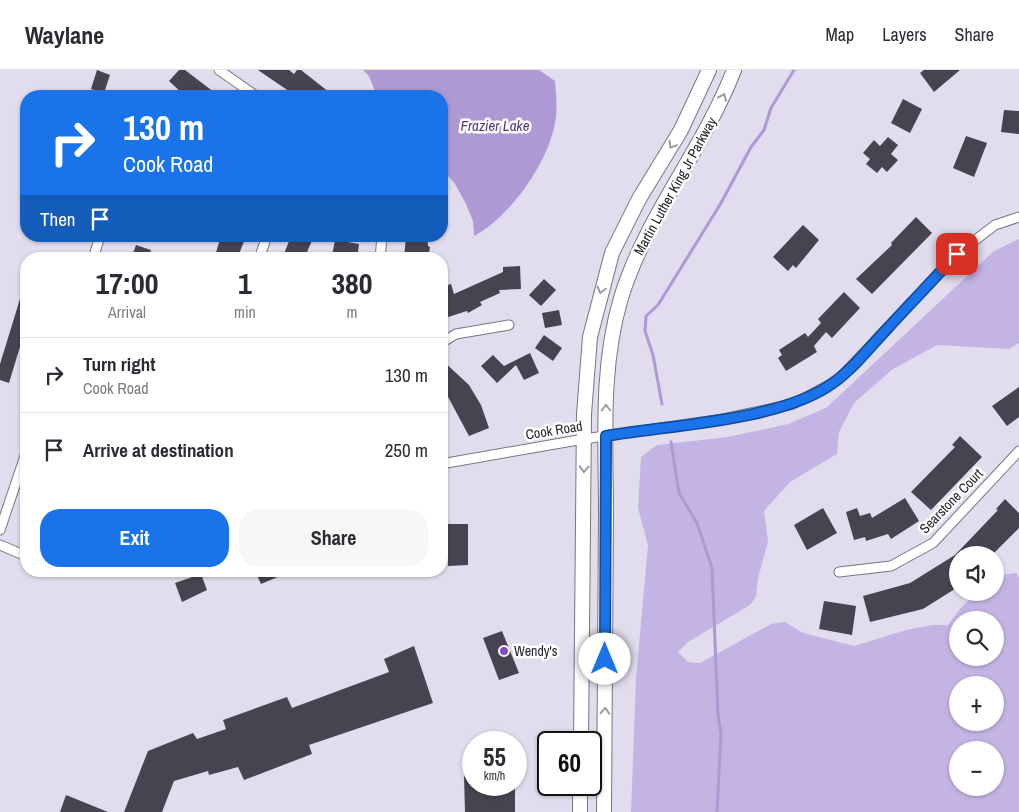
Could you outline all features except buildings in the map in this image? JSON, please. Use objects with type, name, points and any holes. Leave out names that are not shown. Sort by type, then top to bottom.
[{"type":"main road","name":"Martin Luther King Jr Parkway","points":[[581,731],[585,390],[590,337],[612,253],[639,199],[681,130],[709,70]]},
{"type":"main road","name":"Martin Luther King Jr Parkway","points":[[604,812],[606,401],[613,329],[633,265],[646,236],[723,99],[734,70]]},
{"type":"main road","points":[[580,796],[580,812]]},
{"type":"street","points":[[219,70],[247,90]]},
{"type":"street","name":"Cook Road","points":[[448,463],[584,439],[723,419],[793,404],[826,388],[852,367],[957,254],[995,225],[1019,217]]},
{"type":"street","points":[[448,339],[456,334],[509,325]]},
{"type":"street","name":"Searstone Court","points":[[839,572],[891,566],[933,543],[1019,451]]},
{"type":"street","points":[[0,530],[20,471]]},
{"type":"street","points":[[0,545],[20,553]]},
{"type":"shaded area","points":[[1019,239],[1019,343],[1009,349],[937,345],[893,369],[854,403],[839,432],[837,454],[790,482],[764,511],[768,542],[758,578],[756,597],[750,605],[688,642],[678,652],[688,662],[700,663],[771,624],[785,622],[803,633],[854,646],[906,630],[949,624],[949,666],[1004,666],[1004,611],[959,611],[968,601],[1004,601],[1004,575],[1016,573],[1019,577],[1019,812],[631,812],[636,678],[648,545],[638,508],[641,457],[657,445],[728,437],[788,424],[826,408],[994,251]]},
{"type":"water","name":"Frazier Lake","points":[[363,70],[539,70],[555,81],[556,118],[551,139],[536,171],[514,202],[501,216],[474,236],[473,221],[466,204],[448,176],[448,90],[375,90],[369,76]]},
{"type":"waterway","points":[[662,404],[653,355],[645,331],[646,316],[658,305],[721,203],[751,147],[764,130],[771,108],[794,70]]},
{"type":"waterway","points":[[671,442],[679,493],[697,523],[712,568],[718,715],[721,734],[717,812]]},
{"type":"place","name":"Wendy's","points":[[504,651]]},
{"type":"route","points":[[605,659],[606,436],[723,419],[780,407],[793,404],[826,388],[852,367],[957,254]]}]
